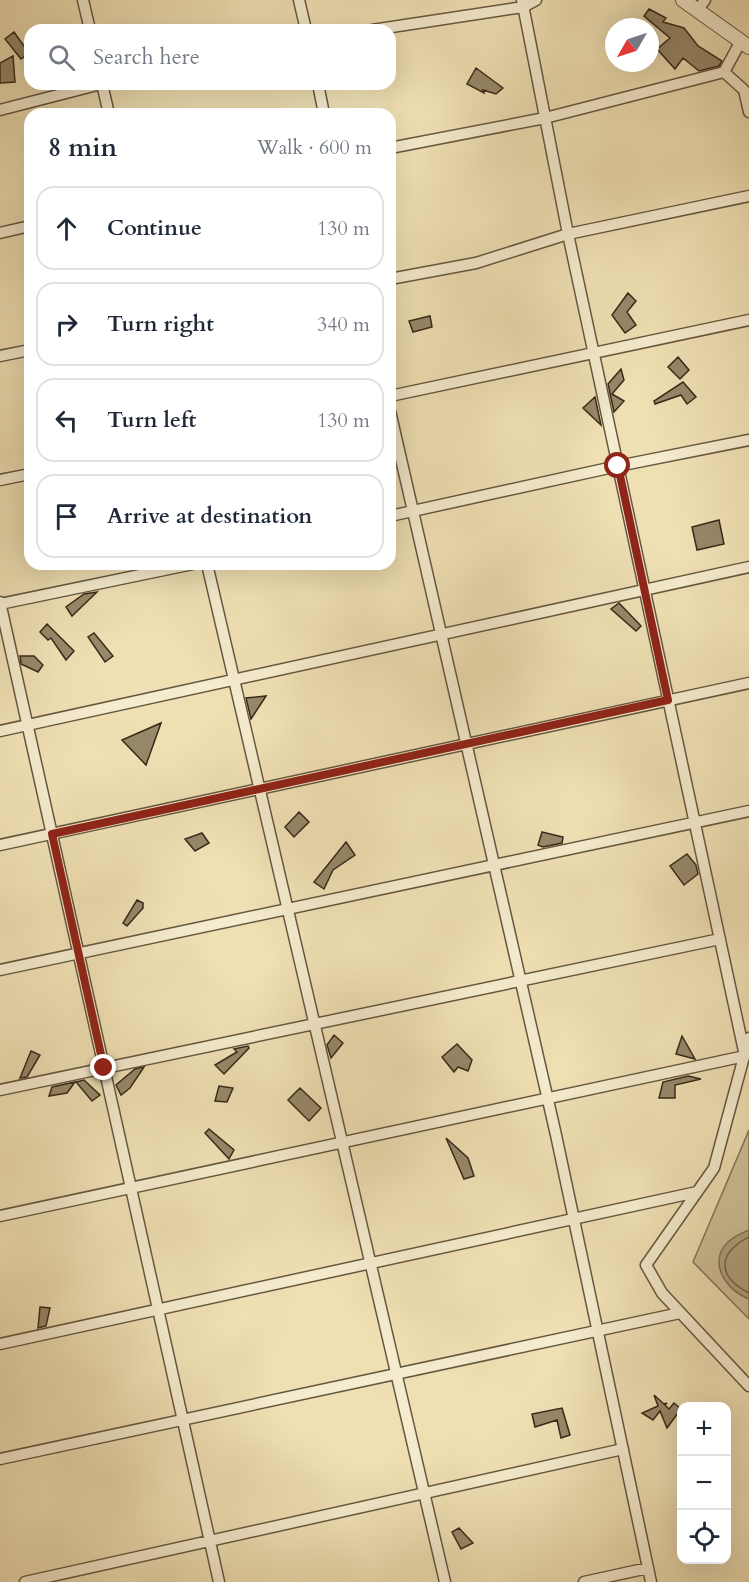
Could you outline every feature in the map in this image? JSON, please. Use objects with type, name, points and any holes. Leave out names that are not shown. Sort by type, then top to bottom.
[{"type":"street","points":[[83,0],[89,24]]},
{"type":"street","points":[[299,0],[305,24]]},
{"type":"street","points":[[396,26],[536,0]]},
{"type":"street","points":[[396,147],[545,118],[724,72],[745,44],[702,5],[683,0]]},
{"type":"street","points":[[522,3],[593,353],[745,1056]]},
{"type":"street","points":[[724,72],[744,90],[749,112]]},
{"type":"street","points":[[0,110],[78,90]]},
{"type":"street","points":[[103,90],[107,108]]},
{"type":"street","points":[[319,90],[323,108]]},
{"type":"street","points":[[396,278],[476,263],[568,234],[749,196]]},
{"type":"street","points":[[0,233],[24,227]]},
{"type":"street","points":[[396,395],[749,320]]},
{"type":"street","points":[[0,356],[24,351]]},
{"type":"street","points":[[396,437],[548,1098],[651,1582]]},
{"type":"street","points":[[396,514],[749,440]]},
{"type":"street","points":[[0,480],[24,475]]},
{"type":"street","points":[[0,731],[749,567]]},
{"type":"street","points":[[163,570],[0,603],[219,1582]]},
{"type":"street","points":[[208,570],[445,1582]]},
{"type":"street","points":[[0,845],[749,683]]},
{"type":"street","points":[[0,970],[749,811]]},
{"type":"street","points":[[0,1090],[720,939]]},
{"type":"street","points":[[749,1038],[714,1168],[645,1265],[662,1293],[749,1386]]},
{"type":"street","points":[[0,1216],[745,1056]]},
{"type":"street","points":[[0,1344],[697,1192]]},
{"type":"street","points":[[0,1459],[680,1313]]},
{"type":"street","points":[[25,1582],[623,1449]]},
{"type":"street","points":[[584,1582],[648,1568]]},
{"type":"shaded area","points":[[749,1130],[749,1319],[693,1262]]},
{"type":"water","points":[[749,1230],[749,1299],[733,1290],[727,1283],[722,1275],[719,1259],[728,1242]]},
{"type":"building","points":[[649,9],[666,18],[663,22],[684,28],[698,46],[722,61],[719,66],[699,71],[683,58],[675,69],[659,51],[659,47],[670,38],[659,29],[659,18],[644,16]]},
{"type":"building","points":[[14,32],[24,46],[24,57],[21,59],[5,39]]},
{"type":"building","points":[[13,56],[15,82],[0,83],[0,63]]},
{"type":"building","points":[[476,68],[503,88],[496,94],[483,90],[484,93],[467,84]]},
{"type":"building","points":[[628,293],[636,301],[627,312],[636,325],[625,333],[612,315]]},
{"type":"building","points":[[430,316],[432,327],[413,332],[409,321]]},
{"type":"building","points":[[678,357],[689,370],[680,379],[668,367]]},
{"type":"building","points":[[621,369],[624,380],[612,394],[624,401],[614,412],[608,384]]},
{"type":"building","points":[[683,382],[696,397],[687,404],[681,395],[655,404],[654,401]]},
{"type":"building","points":[[595,397],[601,425],[583,408]]},
{"type":"building","points":[[719,520],[724,544],[697,550],[692,527]]},
{"type":"building","points":[[97,592],[72,616],[66,607],[84,594]]},
{"type":"building","points":[[619,603],[641,626],[636,631],[611,609]]},
{"type":"building","points":[[47,624],[74,651],[66,660],[51,638],[48,640],[40,632]]},
{"type":"building","points":[[94,633],[113,656],[105,662],[88,637]]},
{"type":"building","points":[[20,656],[34,656],[43,665],[38,672],[21,664]]},
{"type":"building","points":[[266,696],[251,719],[246,698]]},
{"type":"building","points":[[161,723],[146,765],[122,740]]},
{"type":"building","points":[[299,812],[309,822],[294,837],[285,827]]},
{"type":"building","points":[[542,832],[563,837],[562,843],[543,847],[538,845]]},
{"type":"building","points":[[202,833],[209,843],[195,851],[185,839]]},
{"type":"building","points":[[346,842],[355,855],[333,870],[324,889],[314,882]]},
{"type":"building","points":[[687,854],[696,865],[698,874],[684,885],[670,866]]},
{"type":"building","points":[[137,900],[143,903],[143,908],[127,926],[123,923]]},
{"type":"building","points":[[334,1035],[343,1043],[331,1058],[327,1045]]},
{"type":"building","points":[[682,1036],[695,1059],[676,1054]]},
{"type":"building","points":[[457,1044],[472,1060],[468,1071],[458,1067],[454,1072],[442,1057]]},
{"type":"building","points":[[248,1046],[249,1048],[224,1074],[215,1065],[237,1052],[234,1049]]},
{"type":"building","points":[[31,1051],[40,1055],[27,1077],[20,1078]]},
{"type":"building","points":[[144,1067],[130,1088],[121,1095],[116,1085],[135,1069]]},
{"type":"building","points":[[688,1076],[701,1079],[675,1085],[675,1098],[659,1098],[663,1082]]},
{"type":"building","points":[[84,1080],[100,1095],[92,1101],[76,1082]]},
{"type":"building","points":[[75,1082],[67,1093],[49,1096],[52,1087]]},
{"type":"building","points":[[219,1086],[233,1088],[227,1102],[215,1101]]},
{"type":"building","points":[[300,1088],[321,1108],[309,1121],[288,1100]]},
{"type":"building","points":[[209,1129],[234,1150],[229,1159],[205,1133]]},
{"type":"building","points":[[446,1138],[468,1158],[474,1176],[464,1179]]},
{"type":"building","points":[[40,1307],[50,1308],[46,1326],[38,1328]]},
{"type":"building","points":[[654,1395],[664,1404],[667,1403],[665,1405],[669,1409],[674,1403],[677,1406],[677,1414],[667,1428],[660,1411],[653,1420],[642,1413],[658,1406]]},
{"type":"building","points":[[562,1408],[570,1435],[561,1438],[557,1420],[535,1427],[532,1414]]},
{"type":"building","points":[[459,1528],[473,1543],[461,1549],[452,1532]]},
{"type":"route","points":[[104,1068],[52,834],[668,700],[618,466]]}]
